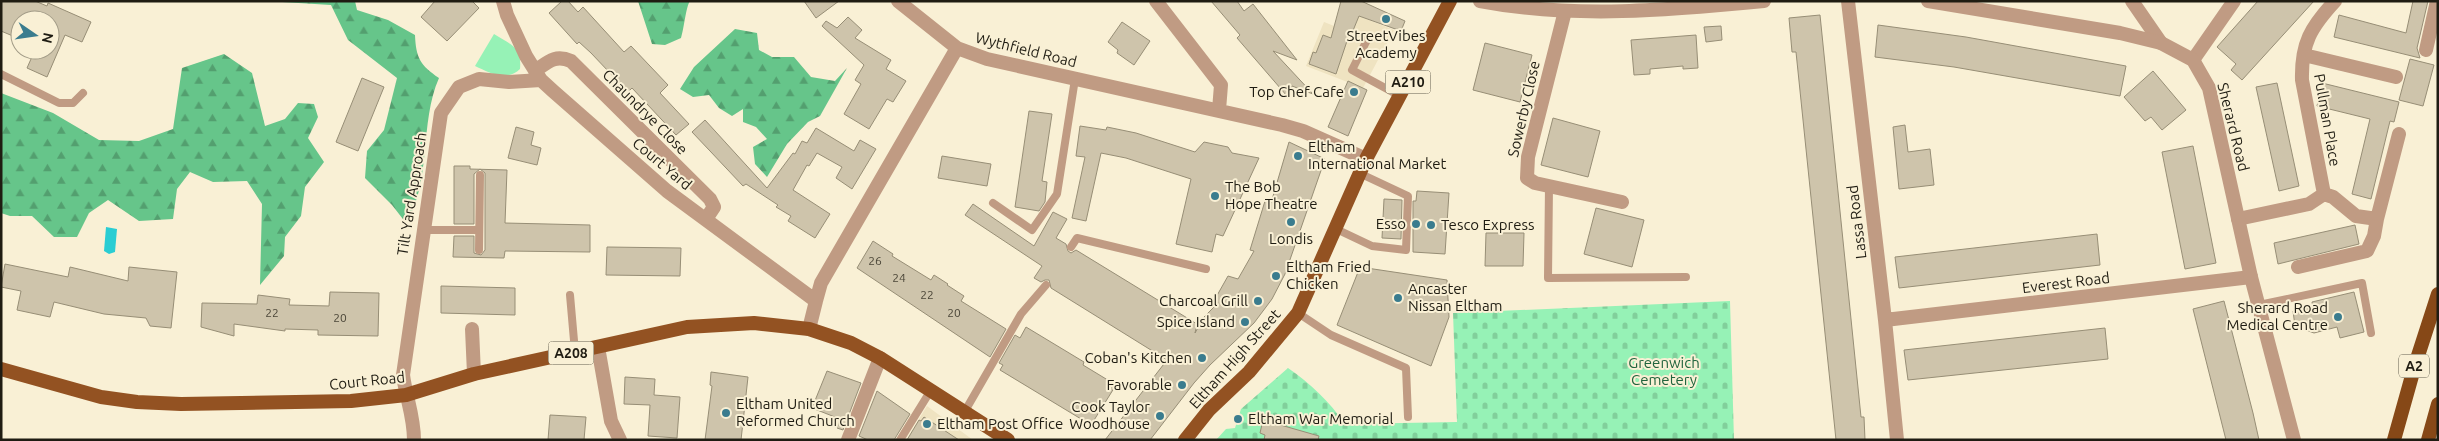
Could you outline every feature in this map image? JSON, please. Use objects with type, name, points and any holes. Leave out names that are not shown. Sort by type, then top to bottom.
[{"type":"highway","name":"A2","points":[[2394,440],[2415,365],[2438,294]]},
{"type":"highway","points":[[2428,440],[2438,404]]},
{"type":"main road","name":"Eltham High Street","points":[[1185,440],[1209,410],[1248,372],[1298,313],[1366,159],[1450,1]]},
{"type":"main road","name":"Court Road","points":[[1,369],[101,397],[137,402],[310,402],[406,395],[474,374],[687,327],[754,323],[809,329]]},
{"type":"main road","name":"A208","points":[[809,329],[851,343],[880,358],[1008,440]]},
{"type":"street","name":"Court Yard","points":[[503,1],[507,15],[538,76],[667,191],[816,301]]},
{"type":"street","points":[[898,1],[957,48]]},
{"type":"street","points":[[1156,1],[1220,85],[1219,110]]},
{"type":"street","points":[[1480,1],[1565,11],[1618,12],[1716,3],[1764,1]]},
{"type":"street","name":"Lassa Road","points":[[1848,1],[1897,440]]},
{"type":"street","points":[[1928,1],[2120,33],[2161,43],[2193,60],[2234,1]]},
{"type":"street","points":[[2132,1],[2161,43]]},
{"type":"street","name":"Pullman Place","points":[[2324,194],[2302,80],[2305,46],[2312,28],[2335,1]]},
{"type":"street","points":[[2426,50],[2437,1]]},
{"type":"street","name":"Sowerby Close","points":[[1565,11],[1528,157],[1528,178],[1549,186],[1622,202]]},
{"type":"street","name":"Wythfield Road","points":[[816,301],[822,282],[957,48],[987,59],[1219,110],[1303,131],[1366,159]]},
{"type":"street","points":[[2304,55],[2396,77]]},
{"type":"street","name":"Chaundrye Close","points":[[538,76],[553,58],[563,57],[571,61],[710,199],[714,207],[706,219]]},
{"type":"street","name":"Sherard Road","points":[[2193,60],[2209,88],[2251,277],[2294,440]]},
{"type":"street","name":"Tilt Yard Approach","points":[[414,440],[414,417],[406,395],[403,375],[422,230],[441,113],[459,87],[479,79],[509,82],[538,76]]},
{"type":"street","points":[[2298,267],[2367,251],[2374,236],[2399,134]]},
{"type":"street","points":[[2238,219],[2309,204],[2324,194],[2333,197],[2356,216],[2377,219]]},
{"type":"street","name":"Everest Road","points":[[1885,320],[2251,277]]},
{"type":"street","points":[[809,329],[816,301]]},
{"type":"street","points":[[472,329],[474,374]]},
{"type":"street","points":[[598,347],[611,421],[620,440]]},
{"type":"street","points":[[848,440],[880,358]]},
{"type":"lane","points":[[1368,38],[1352,70],[1400,96]]},
{"type":"lane","points":[[1,74],[59,103],[73,103],[83,94]]},
{"type":"lane","points":[[993,204],[1032,230],[1057,194],[1075,78]]},
{"type":"lane","points":[[1334,228],[1372,246],[1406,250],[1408,196],[1359,174]]},
{"type":"lane","points":[[479,250],[480,175]]},
{"type":"lane","points":[[1549,186],[1548,278],[1686,277]]},
{"type":"lane","points":[[422,230],[479,230]]},
{"type":"lane","points":[[1071,247],[1076,238],[1206,269]]},
{"type":"lane","points":[[2259,305],[2362,283],[2370,333]]},
{"type":"lane","points":[[965,412],[1021,314],[1046,285]]},
{"type":"lane","points":[[570,295],[575,352]]},
{"type":"lane","points":[[1298,313],[1331,335],[1406,368],[1408,417]]},
{"type":"lane","points":[[900,440],[931,390]]},
{"type":"shaded area","points":[[1359,16],[1394,30],[1363,88],[1306,66],[1324,22],[1352,33]]},
{"type":"shaded area","points":[[927,406],[973,440],[906,440]]},
{"type":"green space","points":[[355,1],[357,10],[388,20],[415,35],[416,50],[420,60],[427,69],[439,78],[429,114],[423,171],[419,189],[414,207],[406,223],[392,205],[365,178],[367,151],[384,130],[397,78],[348,40],[331,5],[282,2]]},
{"type":"green space","points":[[638,1],[690,1],[681,38],[665,45],[652,44]]},
{"type":"green space","points":[[735,29],[757,33],[759,50],[772,57],[794,57],[811,77],[835,81],[847,68],[820,116],[808,122],[787,144],[767,177],[755,164],[753,147],[767,139],[756,127],[743,122],[743,109],[732,116],[719,108],[709,95],[693,97],[680,89],[694,67]]},
{"type":"green space","points":[[494,34],[517,51],[520,69],[515,73],[504,76],[498,75],[475,66]]},
{"type":"green space","points":[[224,54],[252,73],[265,126],[285,119],[298,103],[314,104],[318,117],[308,138],[324,162],[305,187],[301,216],[285,237],[284,256],[260,285],[262,204],[247,181],[213,182],[190,172],[177,189],[173,219],[139,221],[108,200],[89,213],[77,237],[54,237],[32,216],[10,216],[1,213],[1,93],[53,113],[99,140],[139,141],[173,129],[182,68]]},
{"type":"green space","name":"Greenwich Cemetery","points":[[1730,301],[1734,440],[1216,440],[1226,429],[1235,428],[1241,409],[1288,368],[1319,393],[1345,424],[1457,422],[1453,313]]},
{"type":"water","points":[[106,227],[117,229],[115,252],[109,254],[104,251]]},
{"type":"building","points":[[1,1],[35,1],[47,6],[48,3],[91,22],[82,42],[65,35],[60,47],[60,10],[10,10],[10,35],[1,31]]},
{"type":"building","points":[[435,1],[472,1],[479,8],[447,41],[421,17]]},
{"type":"building","points":[[562,1],[568,1],[578,12],[583,7],[624,52],[631,46],[668,85],[660,93],[689,124],[676,135],[632,88],[628,92],[591,53],[579,42],[577,44],[549,13]]},
{"type":"building","points":[[804,1],[839,1],[816,18]]},
{"type":"building","points":[[1211,1],[1237,1],[1244,11],[1253,4],[1297,60],[1273,51],[1313,94],[1292,86],[1287,96],[1237,38],[1240,35]]},
{"type":"building","points":[[1341,1],[1361,1],[1405,21],[1401,31],[1359,16],[1352,33],[1350,32],[1336,74],[1309,64],[1313,52],[1316,53],[1323,35],[1331,38]]},
{"type":"building","points":[[2258,1],[2314,1],[2242,80],[2231,70],[2236,64],[2217,47]]},
{"type":"building","points":[[2413,1],[2428,1],[2417,48],[2420,58],[2334,37],[2339,15],[2406,33]]},
{"type":"building","points":[[1820,15],[1861,417],[1864,417],[1865,440],[1836,440],[1796,52],[1792,52],[1789,18]]},
{"type":"building","points":[[848,17],[862,30],[855,38],[891,60],[886,69],[906,81],[893,102],[887,99],[869,129],[844,114],[861,84],[855,80],[864,65],[822,26],[826,21],[837,28]]},
{"type":"building","points":[[1122,22],[1150,41],[1134,65],[1117,53],[1118,50],[1108,42]]},
{"type":"building","points":[[1878,25],[1966,37],[2126,66],[2120,96],[1954,67],[1875,57]]},
{"type":"building","points":[[1721,26],[1722,40],[1706,42],[1704,27]]},
{"type":"building","points":[[1696,35],[1698,68],[1683,69],[1683,66],[1650,69],[1650,74],[1634,75],[1631,40]]},
{"type":"building","points":[[1485,43],[1532,55],[1520,102],[1473,90]]},
{"type":"building","points":[[2410,59],[2434,65],[2423,106],[2399,100]]},
{"type":"building","points":[[31,60],[54,60],[47,77],[27,68]]},
{"type":"building","points":[[2153,71],[2186,110],[2162,130],[2151,117],[2145,121],[2124,97]]},
{"type":"building","points":[[362,78],[384,87],[358,151],[336,142]]},
{"type":"building","points":[[1348,81],[1367,90],[1348,136],[1328,127]]},
{"type":"building","points":[[2277,83],[2299,186],[2279,191],[2256,87]]},
{"type":"building","points":[[2322,83],[2399,102],[2394,122],[2390,121],[2371,199],[2352,194],[2370,119],[2317,106]]},
{"type":"building","points":[[1029,111],[1052,114],[1042,181],[1047,182],[1045,202],[1039,211],[1015,207]]},
{"type":"building","points":[[1553,118],[1600,131],[1588,177],[1541,165]]},
{"type":"building","points":[[705,120],[767,188],[793,153],[795,154],[802,141],[807,143],[816,128],[854,151],[860,140],[876,149],[852,189],[836,178],[842,167],[817,153],[809,166],[807,165],[793,190],[830,214],[815,238],[788,221],[791,216],[776,207],[778,205],[746,184],[743,186],[692,132]]},
{"type":"building","points":[[1905,125],[1908,152],[1930,149],[1934,185],[1899,189],[1893,127]]},
{"type":"building","points":[[1080,126],[1106,130],[1107,127],[1136,133],[1195,152],[1204,142],[1228,147],[1232,153],[1259,158],[1223,236],[1216,234],[1212,252],[1176,244],[1191,179],[1126,158],[1101,153],[1086,221],[1072,218],[1085,157],[1076,156]]},
{"type":"building","points":[[516,127],[534,132],[531,145],[541,148],[537,165],[508,158]]},
{"type":"building","points":[[1289,142],[1325,159],[1285,274],[1272,299],[1254,323],[1194,383],[1150,440],[1105,440],[1167,360],[1051,288],[1049,280],[1041,282],[1034,278],[1042,266],[965,215],[973,204],[1034,246],[1053,212],[1067,219],[1056,238],[1066,244],[1068,251],[1071,253],[1076,250],[1197,324],[1195,333],[1204,317],[1218,303],[1215,299],[1228,276],[1238,279],[1254,251],[1250,250],[1265,201],[1271,203]]},
{"type":"building","points":[[2193,146],[2216,263],[2185,269],[2162,152]]},
{"type":"building","points":[[942,156],[991,164],[987,186],[938,178]]},
{"type":"building","points":[[454,166],[470,166],[470,169],[480,169],[474,174],[474,224],[454,224]]},
{"type":"building","points":[[480,169],[507,170],[505,223],[590,225],[590,252],[505,251],[504,258],[453,257],[454,236],[474,236],[474,253],[481,255],[485,250],[485,173]]},
{"type":"building","name":"Tesco Express","points":[[1417,191],[1449,193],[1445,254],[1413,252],[1413,201],[1416,201]]},
{"type":"building","points":[[1384,199],[1402,200],[1401,239],[1382,238]]},
{"type":"building","points":[[1596,208],[1644,220],[1632,267],[1584,254]]},
{"type":"building","points":[[2355,225],[2359,244],[2278,264],[2274,243]]},
{"type":"building","points":[[1486,233],[1524,233],[1523,266],[1485,266]]},
{"type":"building","points":[[2097,234],[2100,265],[1899,288],[1895,257]]},
{"type":"building","points":[[873,241],[893,254],[892,256],[931,280],[934,275],[948,284],[964,296],[961,301],[1006,329],[990,357],[857,268]]},
{"type":"building","points":[[607,247],[681,248],[680,276],[606,275]]},
{"type":"building","points":[[5,264],[68,277],[70,267],[128,281],[129,267],[177,272],[171,328],[150,326],[146,318],[104,314],[54,302],[50,317],[17,310],[21,291],[1,287]]},
{"type":"building","name":"Ancaster Nissan Eltham","points":[[1360,267],[1447,280],[1449,317],[1431,366],[1337,325]]},
{"type":"building","points":[[441,286],[515,288],[515,315],[441,313]]},
{"type":"building","points":[[330,292],[379,293],[378,336],[318,335],[318,330],[285,329],[285,331],[234,324],[234,336],[201,327],[202,303],[257,304],[258,295],[290,299],[289,305],[329,306]]},
{"type":"building","name":"Sherard Road Medical Centre","points":[[2354,292],[2364,332],[2340,338],[2337,327],[2314,333],[2295,326],[2293,311],[2313,308],[2312,302]]},
{"type":"building","points":[[2224,301],[2259,440],[2226,440],[2193,309]]},
{"type":"building","points":[[1026,327],[1084,362],[1083,365],[1116,385],[1091,425],[1000,370],[1003,365],[999,363],[1015,335],[1020,338]]},
{"type":"building","points":[[2105,328],[2108,359],[1908,380],[1904,350]]},
{"type":"building","points":[[827,371],[861,383],[843,430],[837,428],[840,419],[812,408]]},
{"type":"building","name":"Eltham United Reformed Church","points":[[711,372],[748,377],[741,440],[705,440],[712,386],[710,385]]},
{"type":"building","points":[[625,377],[655,379],[654,395],[680,397],[677,438],[648,436],[650,405],[624,404]]},
{"type":"building","points":[[877,391],[910,414],[894,440],[868,440],[859,436]]},
{"type":"building","points":[[550,415],[586,417],[584,440],[548,440]]},
{"type":"building","name":"Eltham Post Office","points":[[924,417],[959,440],[907,440],[919,420],[921,421]]},
{"type":"building","points":[[1263,420],[1319,436],[1318,440],[1264,440],[1265,435],[1260,433]]},
{"type":"place","name":"StreetVibes Academy","points":[[1386,19]]},
{"type":"place","name":"Top Chef Cafe","points":[[1354,92]]},
{"type":"place","name":"Eltham International Market","points":[[1298,156]]},
{"type":"place","name":"The Bob Hope Theatre","points":[[1215,196]]},
{"type":"place","name":"Londis","points":[[1291,222]]},
{"type":"place","name":"Esso","points":[[1416,224]]},
{"type":"place","name":"Tesco Express","points":[[1431,225]]},
{"type":"place","name":"Eltham Fried Chicken","points":[[1276,276]]},
{"type":"place","name":"Ancaster Nissan Eltham","points":[[1398,298]]},
{"type":"place","name":"Charcoal Grill","points":[[1258,301]]},
{"type":"place","name":"Sherard Road Medical Centre","points":[[2338,317]]},
{"type":"place","name":"Spice Island","points":[[1245,322]]},
{"type":"place","name":"Coban's Kitchen","points":[[1202,358]]},
{"type":"place","name":"Favorable","points":[[1182,385]]},
{"type":"place","name":"Eltham United Reformed Church","points":[[726,413]]},
{"type":"place","name":"Cook Taylor Woodhouse","points":[[1160,416]]},
{"type":"place","name":"Eltham War Memorial","points":[[1238,419]]},
{"type":"place","name":"Eltham Post Office","points":[[927,424]]}]
